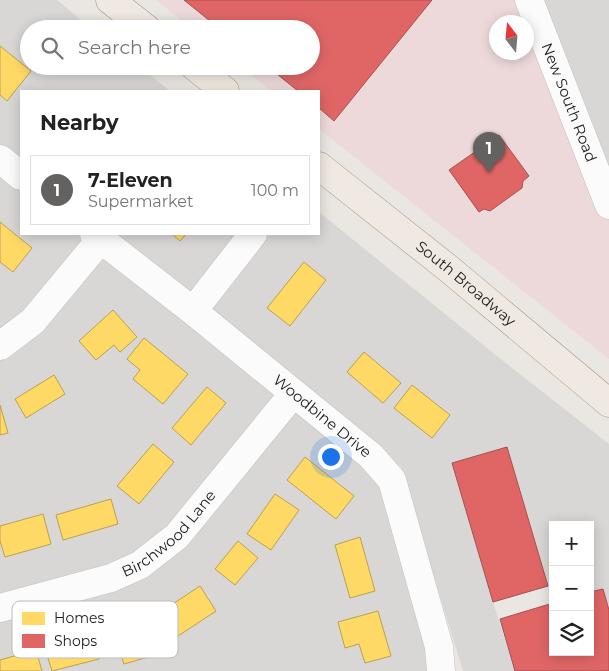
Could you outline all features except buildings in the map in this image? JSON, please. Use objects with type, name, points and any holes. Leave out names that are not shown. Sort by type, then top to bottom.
[{"type":"main road","points":[[110,0],[136,20]]},
{"type":"main road","points":[[205,75],[224,90]]},
{"type":"main road","name":"South Broadway","points":[[320,167],[456,275],[609,403]]},
{"type":"street","name":"New South Road","points":[[528,0],[609,205]]},
{"type":"street","points":[[0,160],[20,175]]},
{"type":"street","points":[[193,311],[252,235]]},
{"type":"street","points":[[0,346],[33,322],[97,236]]},
{"type":"street","name":"Woodbine Drive","points":[[97,236],[193,311],[292,394],[371,456],[392,480],[439,647],[441,671]]},
{"type":"street","name":"Birchwood Lane","points":[[26,601],[111,578],[140,565],[177,536],[292,394]]},
{"type":"shaded area","points":[[0,0],[57,0],[81,20],[20,20],[20,75],[150,75],[169,90],[20,90],[20,235],[320,235],[320,213],[497,356],[396,470],[451,671],[0,671]]},
{"type":"shaded area","points":[[156,0],[609,0],[609,359],[320,130],[320,90],[270,90],[251,75],[320,75],[320,20],[181,20]]},
{"type":"shaded area","points":[[536,0],[609,0],[609,187]]},
{"type":"shaded area","points":[[497,356],[609,444],[609,610],[603,589],[594,591],[594,521],[549,521],[549,589],[548,586],[493,602],[515,671],[463,671],[400,465]]},
{"type":"place","name":"7-Eleven","points":[[489,173]]}]
